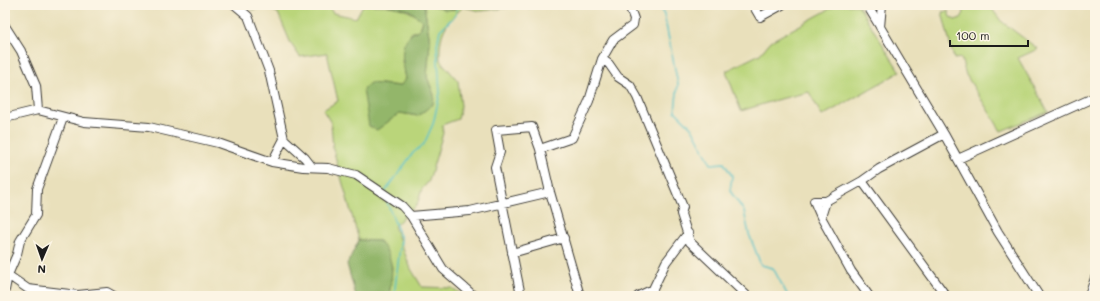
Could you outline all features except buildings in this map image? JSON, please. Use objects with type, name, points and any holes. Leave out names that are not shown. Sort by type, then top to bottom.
[{"type":"street","points":[[235,5],[248,16],[269,71],[284,139],[305,158],[312,167]]},
{"type":"street","points":[[540,149],[572,138],[588,101],[602,59],[613,40],[633,25],[634,19],[630,8],[636,5]]},
{"type":"street","points":[[753,5],[760,17],[782,5]]},
{"type":"street","points":[[867,5],[944,134],[998,232],[1039,296]]},
{"type":"street","points":[[880,27],[882,5]]},
{"type":"street","points":[[5,26],[21,51],[36,86],[38,110]]},
{"type":"street","points":[[602,59],[609,64],[618,77],[630,85],[637,98],[683,207],[681,214],[690,242],[747,296]]},
{"type":"street","points":[[958,160],[1095,97]]},
{"type":"street","points":[[5,118],[38,110],[63,118],[84,122],[131,124],[170,131],[218,143],[272,162],[343,171],[356,175],[402,206],[411,216],[443,270],[474,296]]},
{"type":"street","points":[[5,290],[6,274],[17,254],[20,241],[36,214],[38,189],[63,118]]},
{"type":"street","points":[[522,296],[495,167],[500,152],[496,130],[532,127],[540,149],[550,192],[580,296]]},
{"type":"street","points":[[869,296],[851,272],[821,217],[826,201],[944,134]]},
{"type":"street","points":[[272,162],[284,139]]},
{"type":"street","points":[[862,181],[946,296]]},
{"type":"street","points":[[411,216],[470,210],[503,204],[550,192]]},
{"type":"street","points":[[638,296],[653,289],[666,262],[688,232]]},
{"type":"street","points":[[512,254],[564,238]]},
{"type":"street","points":[[6,274],[28,289],[78,295],[107,292],[114,296]]},
{"type":"street","points":[[1089,296],[1095,278]]},
{"type":"green space","points":[[250,5],[327,5],[333,13],[356,18],[363,5],[380,5],[408,11],[423,20],[420,29],[411,33],[402,61],[406,79],[400,86],[370,83],[377,129],[400,113],[418,116],[434,95],[427,77],[430,42],[424,5],[455,9],[458,5],[535,5],[531,8],[514,7],[481,11],[463,7],[447,25],[440,43],[440,60],[458,81],[461,106],[458,119],[442,125],[443,133],[429,181],[422,189],[417,205],[394,226],[411,269],[422,287],[452,288],[464,296],[389,296],[392,267],[379,241],[359,240],[333,149],[331,123],[323,110],[338,101],[327,53],[300,57],[291,44],[278,13],[265,7],[252,10]]},
{"type":"green space","points":[[386,5],[424,5],[430,42],[427,77],[434,95],[433,104],[418,116],[400,113],[377,130],[369,126],[363,89],[370,83],[400,86],[406,79],[403,64],[404,44],[413,33],[420,29],[423,21],[409,10]]},
{"type":"green space","points":[[437,5],[458,5],[455,9],[445,10]]},
{"type":"green space","points":[[837,5],[858,5],[900,72],[822,116],[809,92],[741,111],[726,71],[760,54],[771,41]]},
{"type":"green space","points":[[962,5],[989,5],[1001,21],[1038,49],[1018,58],[1048,112],[1001,131],[966,75],[961,58],[954,59],[942,12],[948,11],[950,17],[955,20],[961,18],[964,13]]},
{"type":"green space","points":[[359,240],[379,241],[388,254],[392,267],[389,296],[356,296],[347,264]]},
{"type":"waterway","points":[[385,192],[413,153],[424,144],[433,124],[440,93],[437,45],[440,30],[456,15],[457,5]]},
{"type":"waterway","points":[[641,5],[663,10],[678,84],[675,111],[692,128],[711,164],[724,163],[732,176],[730,191],[744,211],[749,234],[761,265],[773,268],[788,296]]},
{"type":"waterway","points":[[386,199],[401,239],[394,296]]}]
